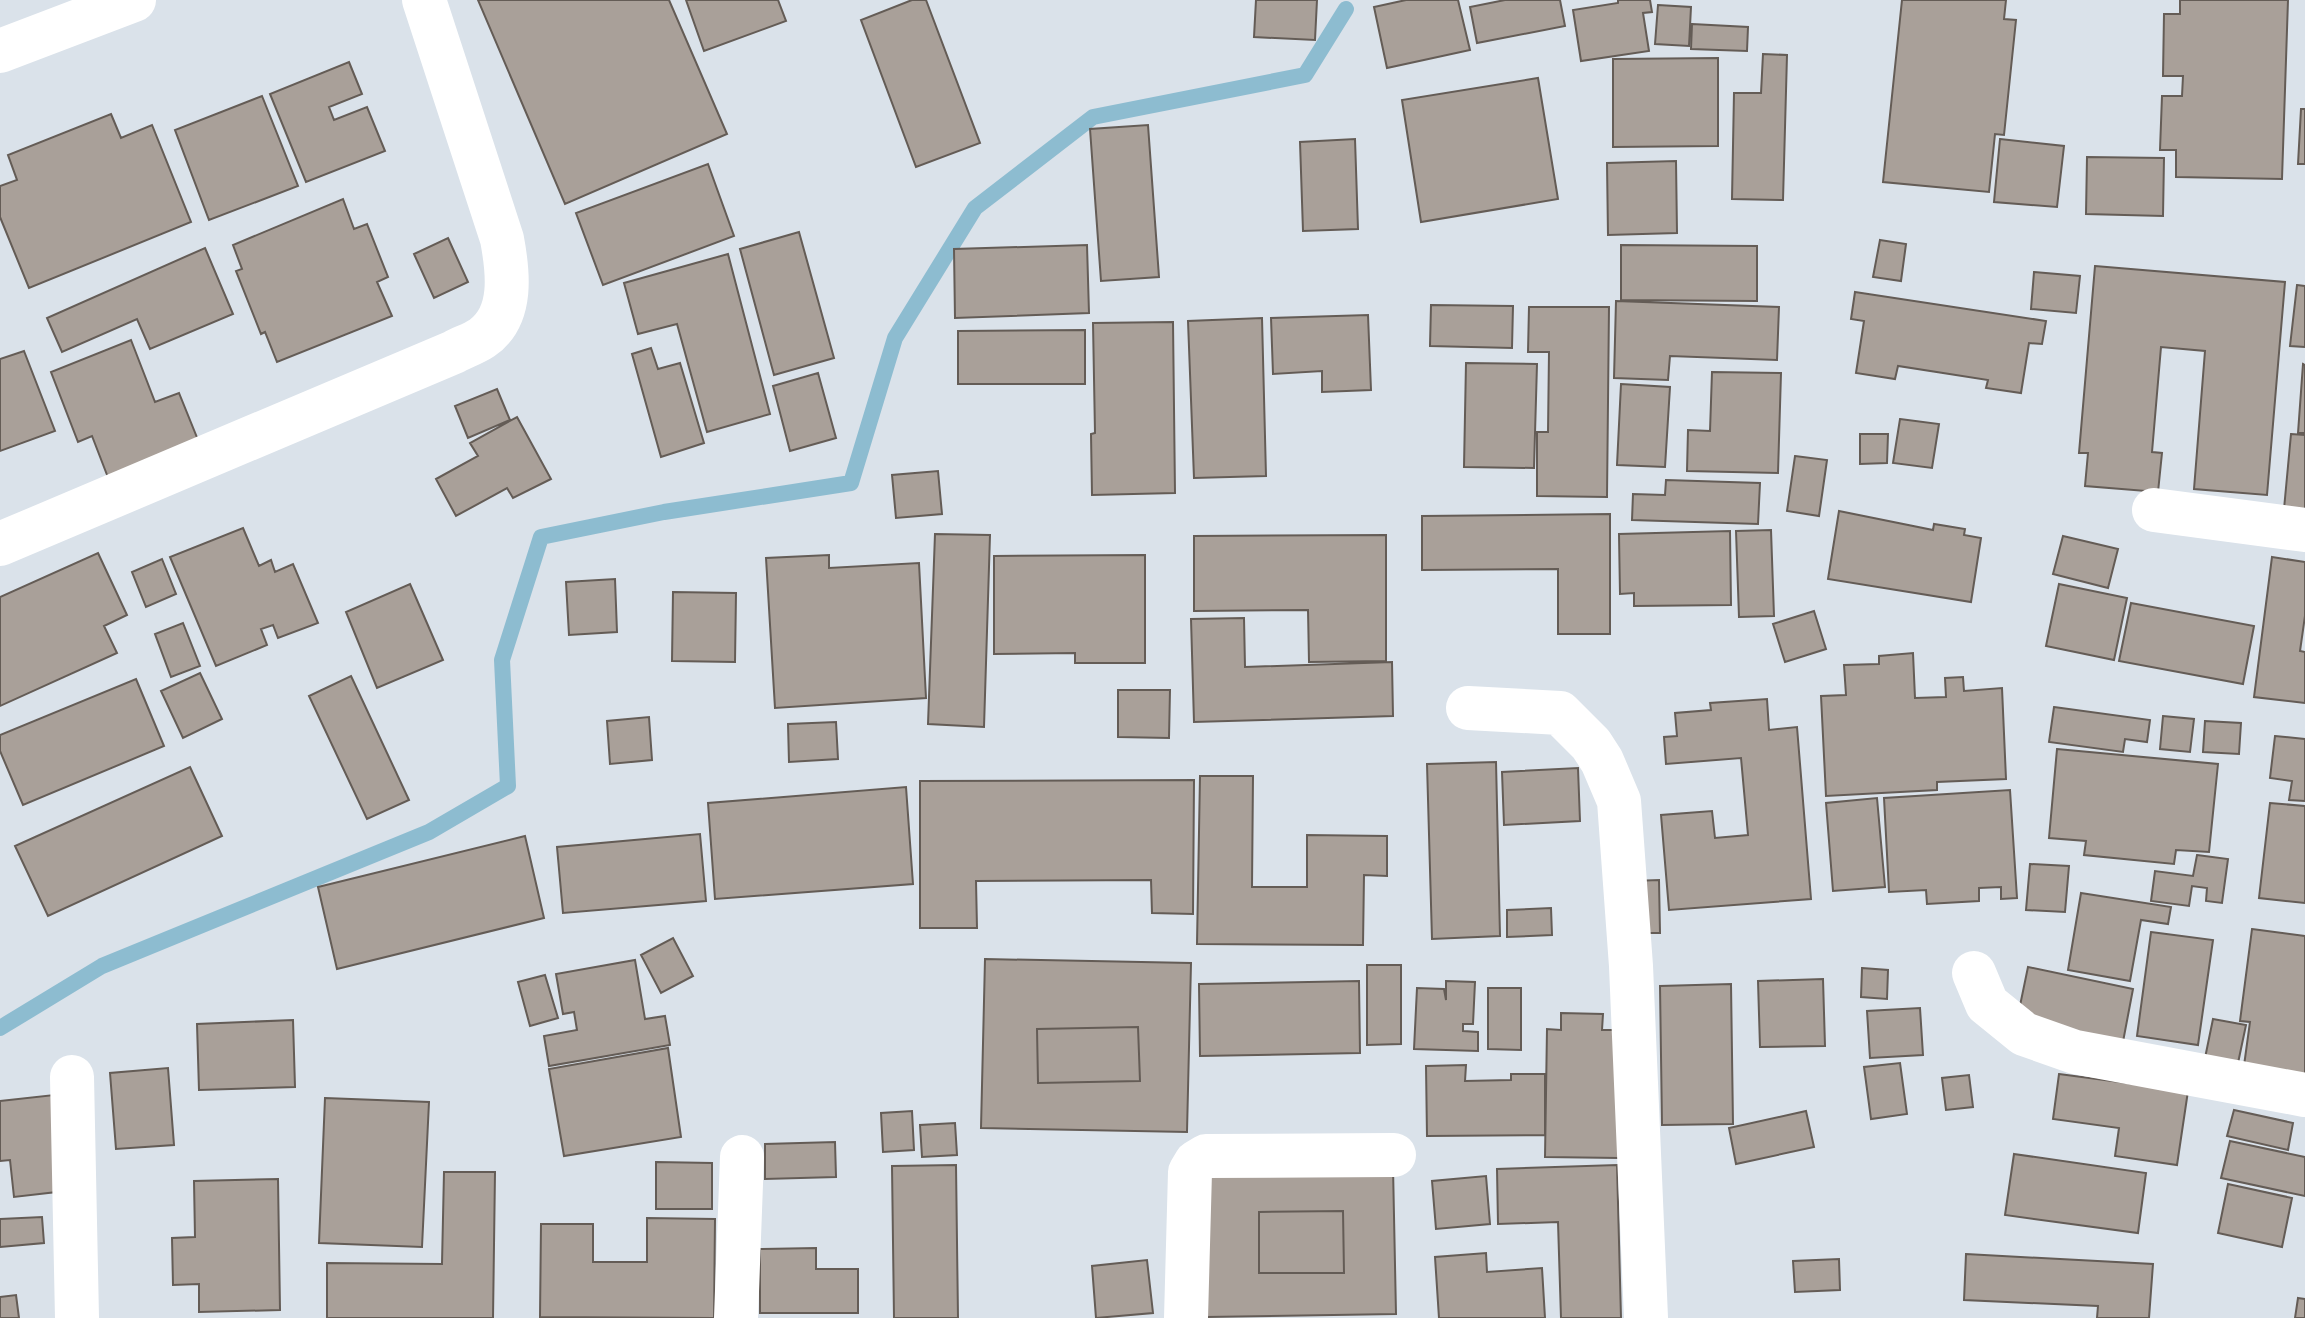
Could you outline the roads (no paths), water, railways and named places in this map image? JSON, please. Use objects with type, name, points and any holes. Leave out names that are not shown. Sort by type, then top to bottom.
[{"type":"street","points":[[0,51],[134,0]]},
{"type":"street","points":[[0,544],[454,352],[483,337],[495,325],[503,311],[507,289],[507,264],[502,239],[424,0]]},
{"type":"street","points":[[2154,510],[2305,530]]},
{"type":"street","points":[[1468,708],[1560,713],[1591,744],[1619,801],[1631,966],[1646,1318]]},
{"type":"street","points":[[1974,973],[1987,1004],[2024,1034],[2075,1052],[2305,1095]]},
{"type":"street","points":[[72,1077],[77,1318]]},
{"type":"street","points":[[1186,1318],[1190,1172],[1196,1162],[1206,1156],[1394,1155]]},
{"type":"street","points":[[736,1318],[742,1157]]},
{"type":"waterway","points":[[0,1028],[102,966],[429,832],[508,786],[502,660],[541,537],[664,512],[851,483],[895,338],[975,208],[1093,117],[1305,75],[1346,9]]}]
